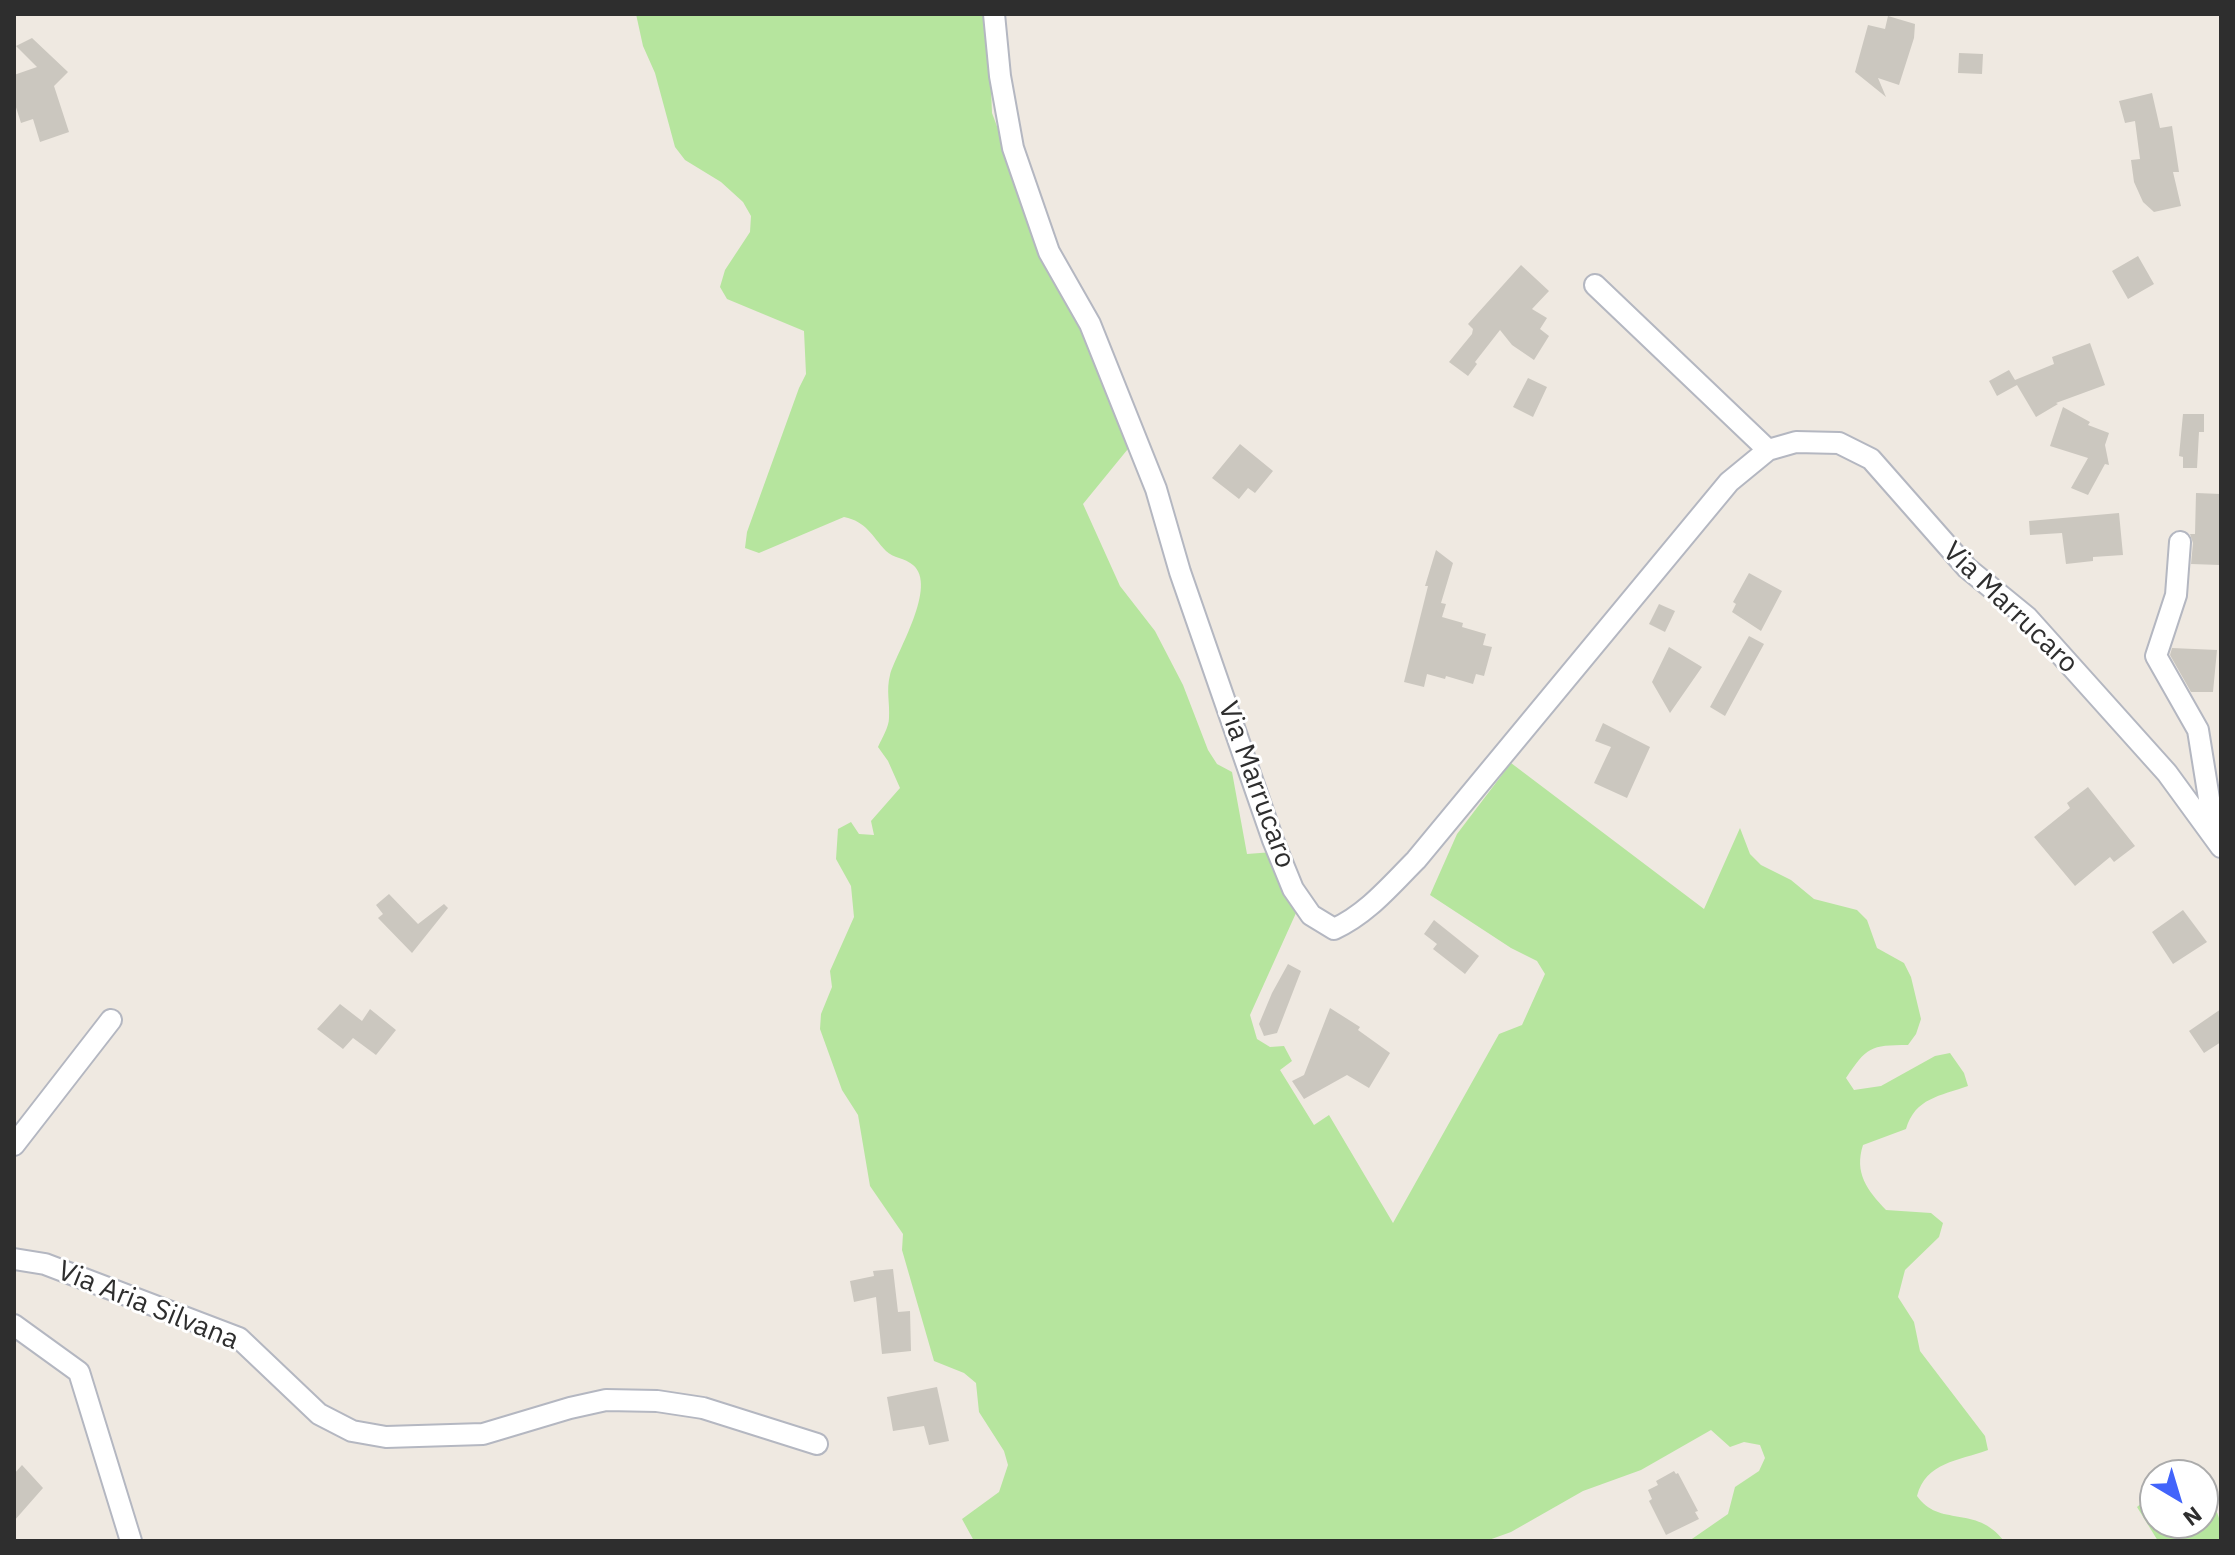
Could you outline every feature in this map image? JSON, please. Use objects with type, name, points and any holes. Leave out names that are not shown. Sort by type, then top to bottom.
[{"type":"street","name":"Via Marrucaro","points":[[994,14],[1000,76],[1013,148],[1049,252],[1090,324],[1156,489],[1185,586],[1273,840],[1293,889],[1311,915],[1334,929],[1355,919],[1416,860],[1729,482],[1768,450],[1796,442],[1839,443],[1871,459],[1967,568],[2027,617],[2167,773],[2218,844]]},
{"type":"street","points":[[1595,285],[1768,450]]},
{"type":"street","name":"Via Marrucaro","points":[[2180,542],[2176,595],[2156,656],[2198,730],[2218,844]]},
{"type":"street","points":[[14,1145],[111,1020]]},
{"type":"street","name":"Via Aria Silvana","points":[[14,1259],[45,1264],[239,1338],[319,1414],[352,1431],[386,1437],[483,1434],[606,1400],[657,1401],[703,1408],[817,1444]]},
{"type":"street","points":[[14,1325],[79,1372],[131,1541]]},
{"type":"green space","points":[[636,14],[988,14],[992,113],[1037,233],[1075,308],[1132,444],[1083,504],[1120,586],[1155,631],[1183,685],[1208,750],[1217,764],[1232,772],[1247,854],[1273,852],[1296,913],[1250,1015],[1257,1039],[1270,1047],[1284,1046],[1292,1061],[1280,1070],[1314,1125],[1329,1115],[1393,1223],[1499,1034],[1522,1025],[1545,974],[1537,961],[1511,948],[1430,895],[1457,834],[1511,763],[1704,909],[1740,828],[1750,854],[1761,865],[1791,880],[1814,899],[1857,910],[1867,920],[1877,948],[1904,963],[1911,977],[1921,1019],[1908,1045],[1871,1050],[1846,1078],[1854,1090],[1881,1086],[1935,1056],[1950,1053],[1964,1073],[1968,1086],[1922,1104],[1906,1129],[1863,1145],[1861,1155],[1864,1180],[1886,1210],[1931,1213],[1943,1223],[1939,1237],[1905,1270],[1898,1297],[1914,1322],[1920,1351],[1985,1436],[1988,1450],[1936,1469],[1921,1485],[1917,1496],[1936,1511],[1982,1523],[2004,1541],[1689,1541],[1728,1514],[1735,1487],[1759,1471],[1765,1458],[1760,1445],[1744,1442],[1730,1447],[1711,1430],[1641,1470],[1583,1491],[1511,1532],[1486,1541],[974,1541],[962,1519],[999,1492],[1008,1465],[1004,1451],[979,1412],[976,1383],[964,1373],[934,1361],[902,1250],[903,1234],[870,1186],[858,1115],[842,1090],[820,1029],[821,1014],[832,987],[830,971],[854,917],[851,886],[836,859],[838,829],[851,822],[859,834],[874,835],[871,821],[900,788],[878,747],[889,721],[890,675],[919,603],[919,575],[913,565],[886,551],[863,526],[844,517],[759,553],[745,548],[747,532],[806,374],[804,331],[727,299],[720,287],[725,270],[750,232],[751,216],[743,202],[721,182],[685,160],[675,147]]},
{"type":"green space","points":[[2219,1520],[2221,1541],[2158,1541],[2219,1539]]},
{"type":"building","points":[[1888,16],[1915,24],[1914,38],[1899,85],[1878,78],[1886,97],[1855,72],[1868,25],[1885,29]]},
{"type":"building","points":[[32,38],[68,72],[54,86],[69,132],[40,142],[33,119],[21,123],[14,101],[14,75],[37,67],[16,46]]},
{"type":"building","points":[[1959,53],[1983,54],[1982,74],[1958,73]]},
{"type":"building","points":[[2152,93],[2160,128],[2172,126],[2179,172],[2173,172],[2181,206],[2154,212],[2143,202],[2134,182],[2131,160],[2140,159],[2135,121],[2125,123],[2119,101]]},
{"type":"building","points":[[2138,256],[2154,284],[2128,299],[2112,271]]},
{"type":"building","points":[[1521,265],[1549,291],[1532,309],[1547,318],[1540,329],[1549,336],[1534,360],[1512,345],[1500,330],[1468,376],[1449,362],[1472,334],[1473,329],[1468,324]]},
{"type":"building","points":[[2090,343],[2105,385],[2056,403],[2036,417],[2017,385],[1997,396],[1989,381],[2009,370],[2015,380],[2054,364],[2052,357]]},
{"type":"building","points":[[1528,378],[1547,387],[1533,417],[1513,407]]},
{"type":"building","points":[[2063,407],[2090,422],[2088,425],[2109,433],[2105,445],[2109,465],[2105,464],[2088,495],[2071,488],[2088,458],[2050,446]]},
{"type":"building","points":[[2183,414],[2204,414],[2204,432],[2199,432],[2197,468],[2183,468],[2183,457],[2179,456]]},
{"type":"building","points":[[1240,444],[1273,471],[1255,493],[1248,488],[1239,499],[1212,478]]},
{"type":"building","points":[[2196,493],[2221,494],[2220,565],[2191,564],[2193,543],[2190,534],[2195,534]]},
{"type":"building","points":[[2119,513],[2123,555],[2093,557],[2093,561],[2066,564],[2062,533],[2030,535],[2029,521]]},
{"type":"building","points":[[1436,550],[1453,563],[1441,603],[1446,604],[1442,617],[1486,634],[1483,645],[1492,647],[1484,676],[1476,674],[1473,684],[1427,674],[1424,687],[1404,682]]},
{"type":"building","points":[[1749,573],[1782,591],[1761,631],[1732,612],[1736,604],[1733,602]]},
{"type":"building","points":[[1659,604],[1675,611],[1665,632],[1649,624]]},
{"type":"building","points":[[1749,636],[1764,644],[1725,716],[1710,707]]},
{"type":"building","points":[[1669,647],[1702,667],[1670,713],[1652,682]]},
{"type":"building","points":[[2172,648],[2217,650],[2213,692],[2191,692],[2170,655]]},
{"type":"building","points":[[1603,723],[1650,747],[1627,798],[1594,783],[1611,747],[1595,741]]},
{"type":"building","points":[[2088,787],[2135,846],[2114,862],[2110,857],[2075,886],[2034,837],[2070,808],[2067,803]]},
{"type":"building","points":[[389,894],[418,924],[444,904],[448,908],[412,953],[378,918],[383,914],[376,905]]},
{"type":"building","points":[[2183,910],[2207,942],[2173,964],[2152,932]]},
{"type":"building","points":[[1434,920],[1479,956],[1465,974],[1433,949],[1437,944],[1424,934]]},
{"type":"building","points":[[1288,964],[1301,971],[1277,1033],[1264,1036],[1259,1024]]},
{"type":"building","points":[[340,1004],[362,1021],[370,1009],[396,1030],[376,1055],[353,1038],[343,1049],[317,1029]]},
{"type":"building","points":[[1330,1008],[1360,1027],[1358,1030],[1390,1053],[1369,1088],[1347,1075],[1304,1099],[1292,1081],[1304,1075]]},
{"type":"building","points":[[2221,1009],[2221,1042],[2204,1053],[2189,1031]]},
{"type":"building","points":[[893,1269],[898,1312],[910,1311],[911,1351],[882,1354],[876,1297],[854,1302],[850,1281],[874,1276],[873,1271]]},
{"type":"building","points":[[937,1387],[949,1441],[929,1445],[924,1426],[893,1431],[887,1397]]},
{"type":"building","points":[[22,1465],[43,1488],[14,1521],[14,1474]]},
{"type":"building","points":[[1674,1471],[1678,1473],[1698,1511],[1695,1512],[1699,1519],[1666,1535],[1649,1501],[1652,1499],[1648,1490],[1658,1485],[1656,1481]]}]
